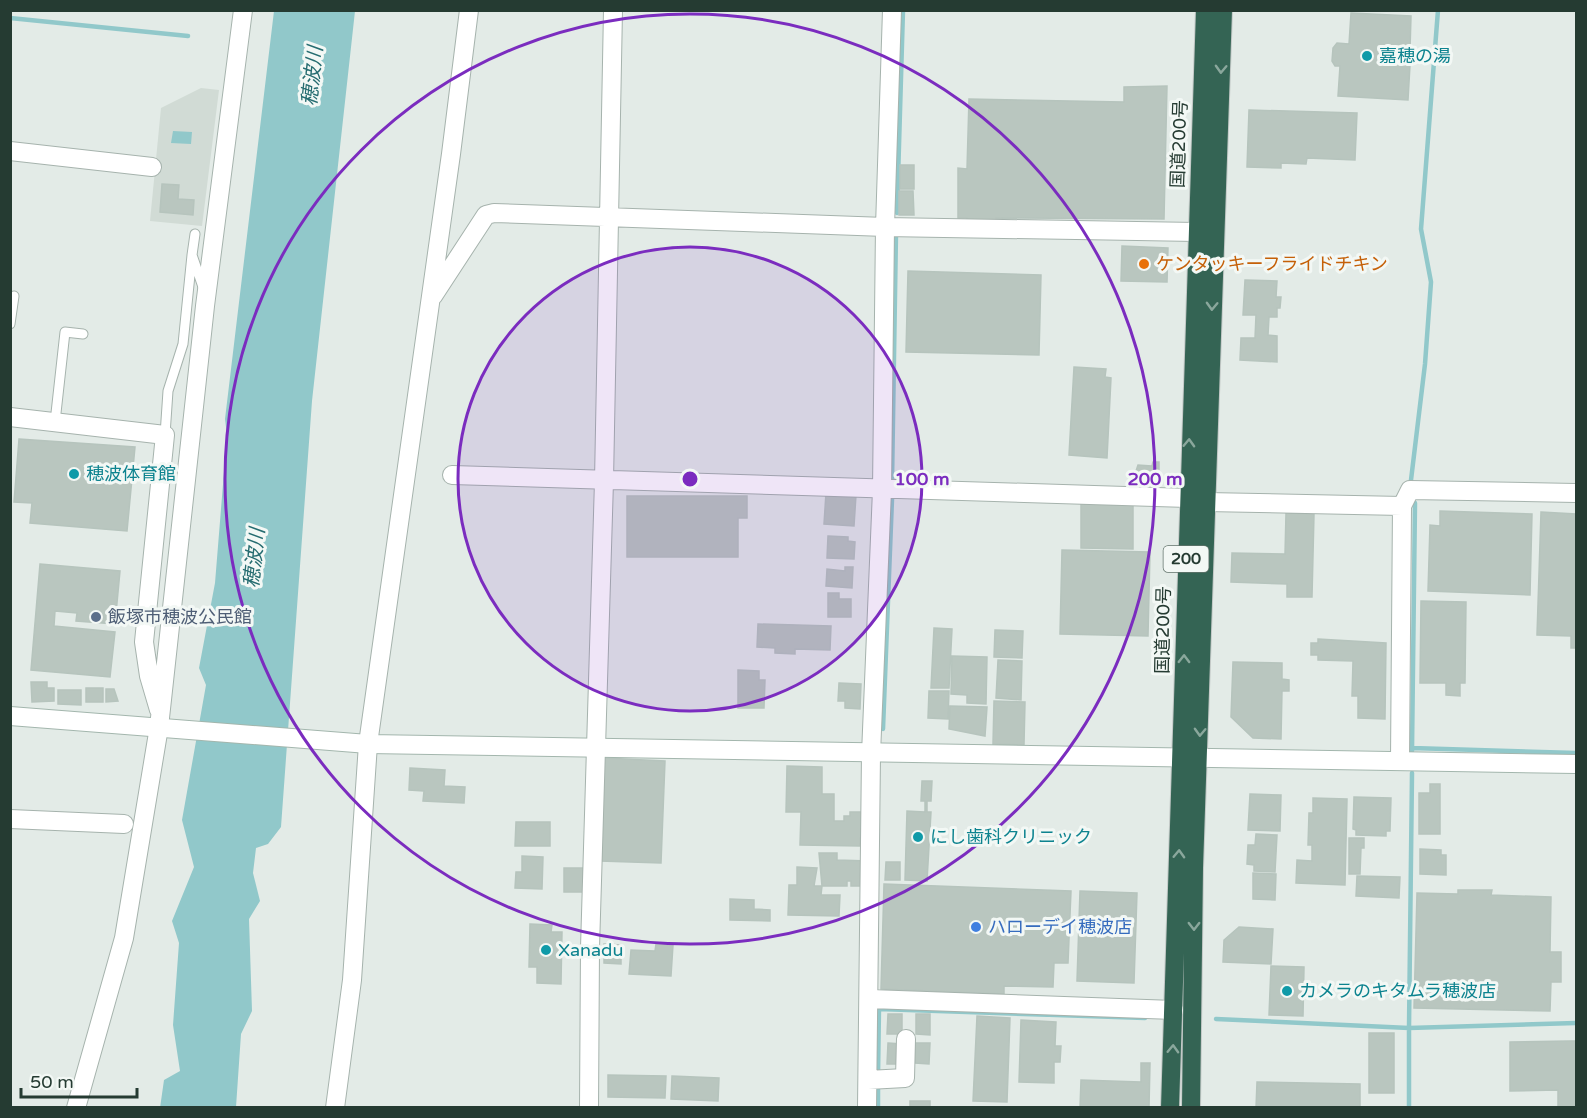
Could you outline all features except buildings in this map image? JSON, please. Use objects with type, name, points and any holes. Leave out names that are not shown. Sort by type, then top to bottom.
[{"type":"highway","name":"国道200号","points":[[1191,1107],[1194,868],[1188,498],[1205,10]]},
{"type":"highway","name":"国道200号","points":[[1170,1107],[1206,502],[1223,10]]},
{"type":"street","points":[[76,1107],[124,938],[162,723],[206,298],[243,10]]},
{"type":"street","points":[[335,1107],[352,980],[368,744],[431,300],[469,10]]},
{"type":"street","points":[[589,1107],[590,948],[604,482],[613,10]]},
{"type":"street","points":[[867,1107],[876,1080],[870,999],[872,754],[882,490],[885,227],[892,10]]},
{"type":"street","points":[[10,151],[152,167]]},
{"type":"street","points":[[431,300],[486,215],[494,213],[885,227],[1197,232]]},
{"type":"street","points":[[10,417],[165,435],[144,642],[149,676],[162,723]]},
{"type":"street","points":[[452,475],[604,482],[1188,498]]},
{"type":"street","points":[[1400,760],[1402,506],[1410,490],[1576,493]]},
{"type":"street","points":[[1206,502],[1402,506]]},
{"type":"street","points":[[15,717],[162,723],[368,744],[1576,764]]},
{"type":"street","points":[[10,819],[124,824]]},
{"type":"street","points":[[870,999],[1174,1010]]},
{"type":"street","points":[[876,1080],[905,1078],[906,1039]]},
{"type":"lane","points":[[165,435],[168,391],[183,344],[195,234]]},
{"type":"lane","points":[[192,255],[206,298]]},
{"type":"lane","points":[[10,324],[14,296]]},
{"type":"lane","points":[[55,422],[65,332],[83,334]]},
{"type":"shaded area","points":[[201,88],[219,90],[202,226],[150,221],[161,108]]},
{"type":"water","name":"穂波川","points":[[274,11],[355,11],[312,401],[281,827],[268,844],[256,848],[253,873],[260,901],[249,919],[252,1011],[241,1034],[236,1107],[160,1108],[164,1080],[180,1071],[173,1025],[179,943],[172,921],[194,867],[182,820],[206,685],[199,668],[215,583],[227,435],[225,419]]},
{"type":"water","points":[[173,131],[192,132],[191,144],[171,143]]},
{"type":"waterway","points":[[897,213],[903,10]]},
{"type":"waterway","points":[[1411,480],[1425,364],[1431,282],[1421,229],[1438,10]]},
{"type":"waterway","points":[[10,18],[188,36]]},
{"type":"waterway","points":[[892,482],[896,233]]},
{"type":"waterway","points":[[883,729],[892,499]]},
{"type":"waterway","points":[[1412,751],[1415,503]]},
{"type":"waterway","points":[[1412,748],[1576,753]]},
{"type":"waterway","points":[[1216,1019],[1409,1028],[1412,773]]},
{"type":"waterway","points":[[878,1076],[879,1007]]},
{"type":"waterway","points":[[879,1009],[1145,1018]]},
{"type":"waterway","points":[[1409,1108],[1409,1028],[1576,1023]]},
{"type":"waterway","points":[[878,1085],[878,1108]]},
{"type":"place","name":"嘉穂の湯","points":[[1367,56]]},
{"type":"place","name":"ケンタッキーフライドチキン","points":[[1144,264]]},
{"type":"place","name":"穂波体育館","points":[[74,474]]},
{"type":"place","name":"飯塚市穂波公民館","points":[[96,617]]},
{"type":"place","name":"にし歯科クリニック","points":[[918,837]]},
{"type":"place","name":"ハローデイ穂波店","points":[[976,927]]},
{"type":"place","name":"Xanadu","points":[[546,950]]},
{"type":"place","name":"カメラのキタムラ穂波店","points":[[1287,991]]}]
